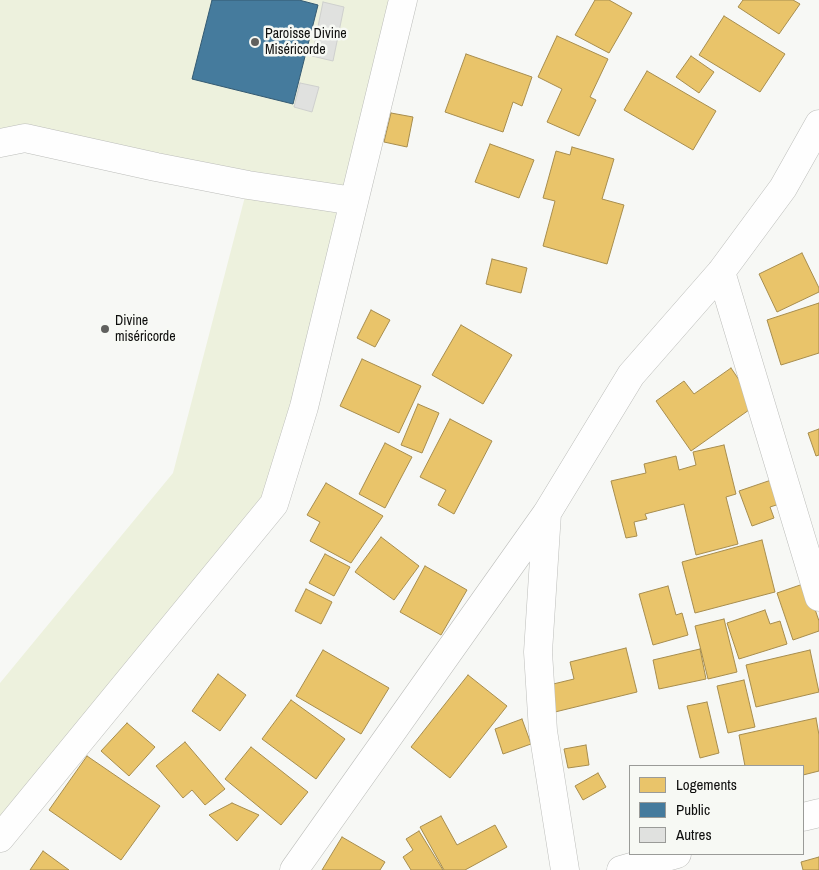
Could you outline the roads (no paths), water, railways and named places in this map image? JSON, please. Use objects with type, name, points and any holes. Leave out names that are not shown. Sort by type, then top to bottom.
[{"type":"street","points":[[0,838],[274,504],[304,408],[403,0]]},
{"type":"street","points":[[294,870],[547,513],[631,375],[721,272],[783,188],[819,124]]},
{"type":"street","points":[[0,143],[26,138],[248,185],[354,201]]},
{"type":"street","points":[[721,272],[819,597]]},
{"type":"street","points":[[547,513],[538,652],[543,731],[565,870]]},
{"type":"street","points":[[804,817],[819,812]]},
{"type":"street","points":[[621,870],[674,855]]},
{"type":"place","name":"Paroisse Divine Miséricorde","points":[[255,42]]},
{"type":"place","name":"Divine miséricorde","points":[[105,329]]}]
